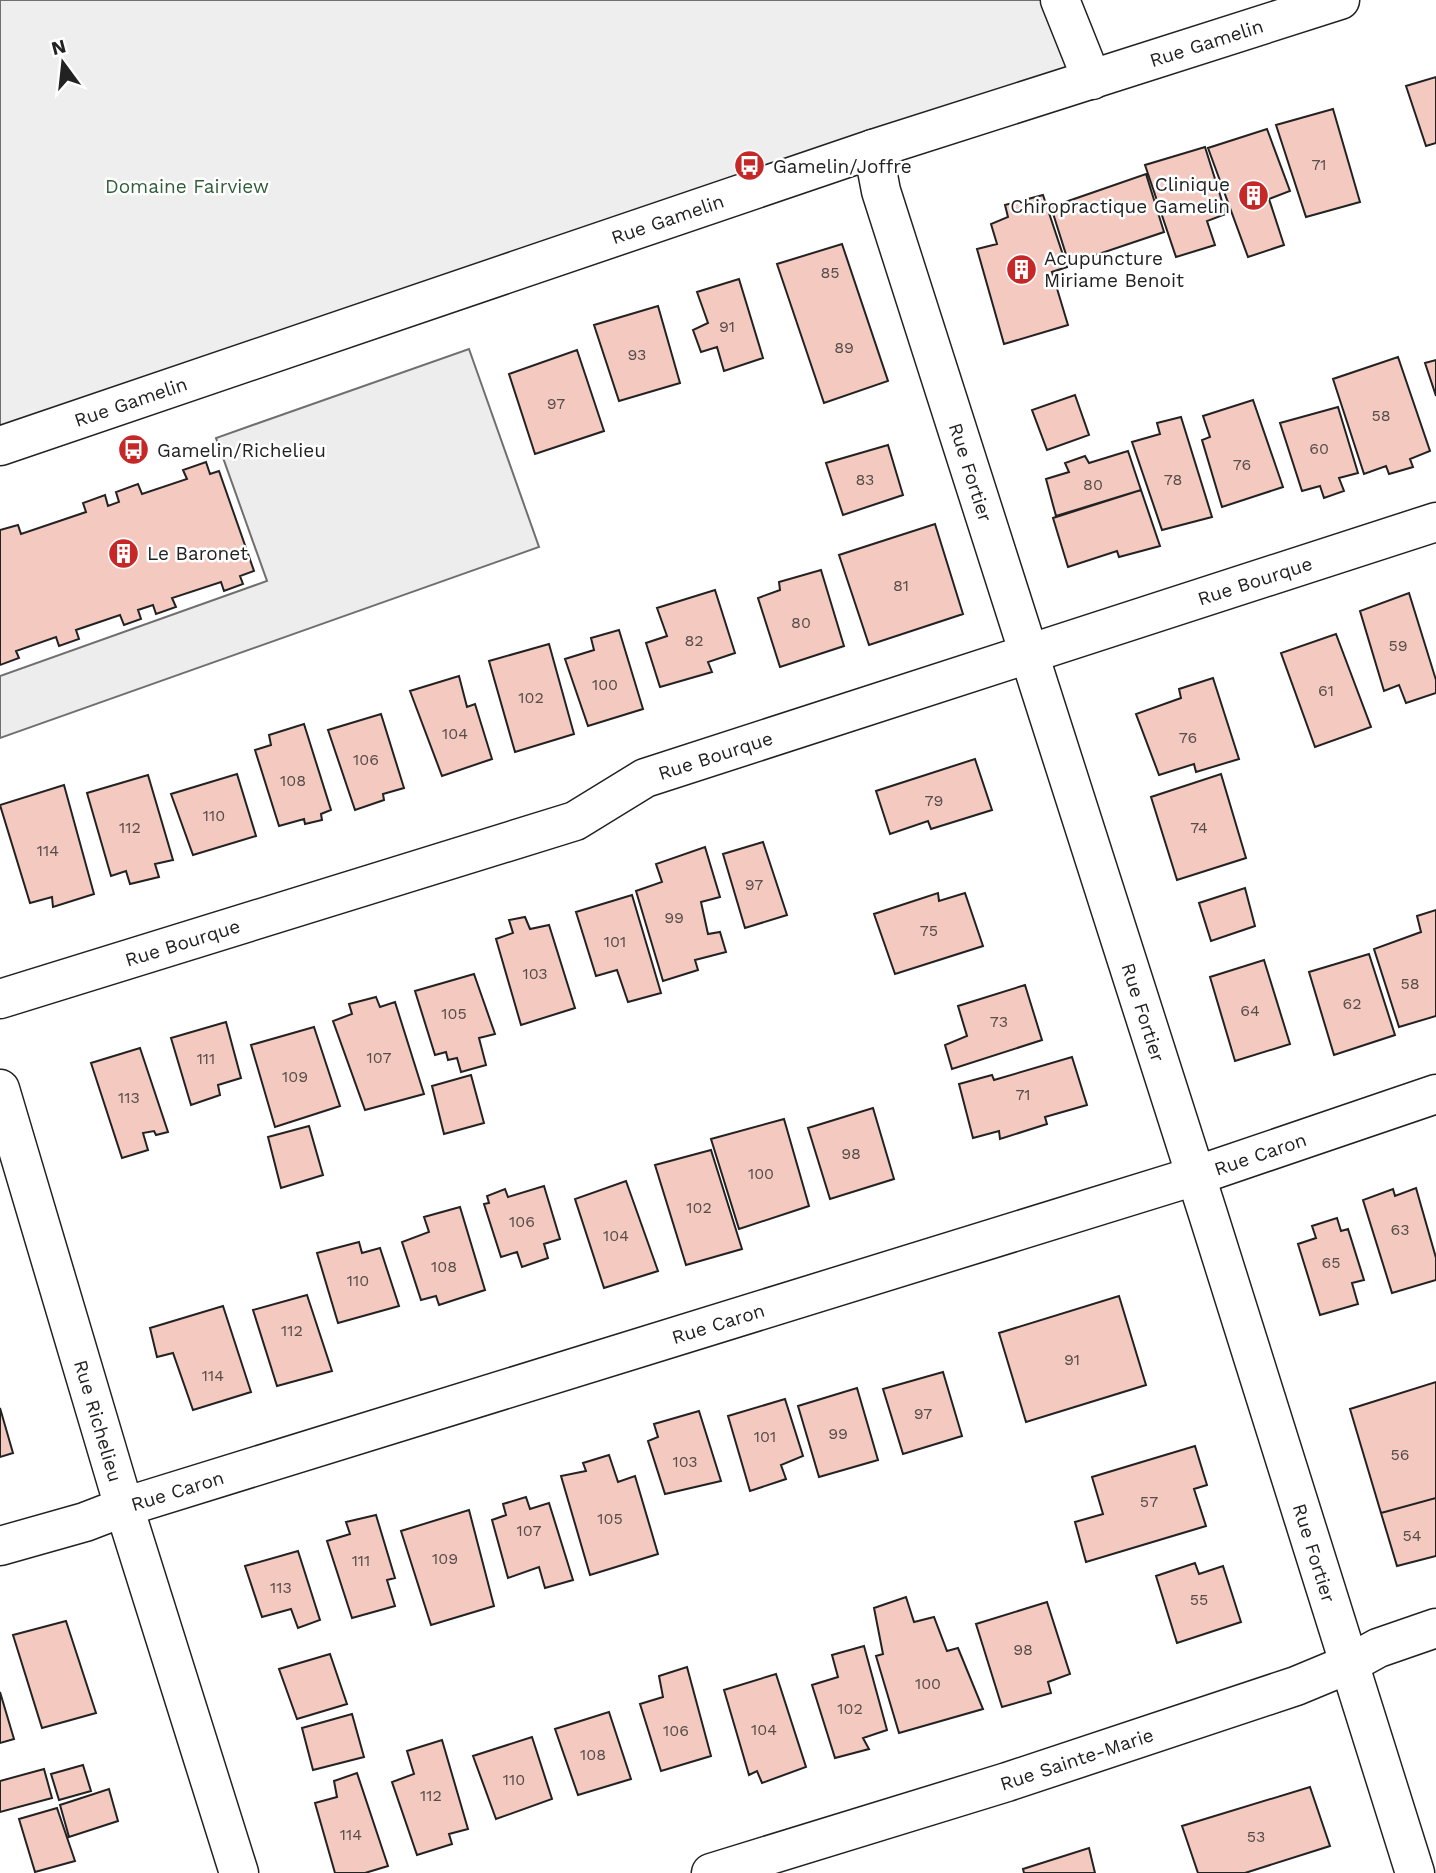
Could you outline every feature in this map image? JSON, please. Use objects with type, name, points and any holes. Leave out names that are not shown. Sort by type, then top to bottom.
[{"type":"street","points":[[1060,0],[1092,80]]},
{"type":"street","name":"Rue Gamelin","points":[[0,446],[873,149],[1340,0]]},
{"type":"street","name":"Rue Fortier","points":[[873,149],[881,191],[1415,1873]]},
{"type":"street","name":"Rue Bourque","points":[[0,999],[575,821],[645,778],[1436,522]]},
{"type":"street","name":"Rue Richelieu","points":[[0,1089],[124,1507],[239,1873]]},
{"type":"street","name":"Rue Caron","points":[[0,1545],[85,1521],[1195,1176],[1436,1094]]},
{"type":"street","name":"Rue Sainte-Marie","points":[[711,1873],[1007,1782],[1296,1686],[1349,1664],[1378,1648],[1436,1628]]},
{"type":"green space","name":"Domaine Fairview","points":[[0,0],[1059,0],[1092,80],[0,446]]},
{"type":"shaded area","points":[[469,349],[539,547],[0,738],[0,676],[267,581],[216,438]]},
{"type":"building","points":[[1436,77],[1436,143],[1426,146],[1406,86]]},
{"type":"building","points":[[1333,109],[1360,202],[1306,217],[1276,125]]},
{"type":"building","name":"Clinique Chiropractique Gamelin","points":[[1267,129],[1290,191],[1269,199],[1284,245],[1248,257],[1208,148]]},
{"type":"building","points":[[1205,147],[1226,214],[1207,221],[1215,245],[1176,257],[1145,165]]},
{"type":"building","points":[[1146,174],[1164,232],[1069,264],[1051,207]]},
{"type":"building","name":"Acupuncture Miriame Benoit","points":[[1043,195],[1067,267],[1052,272],[1068,325],[1004,344],[977,249],[997,244],[991,224],[1008,217],[1005,205]]},
{"type":"building","points":[[842,244],[888,381],[824,403],[777,264]]},
{"type":"building","points":[[739,279],[763,358],[724,371],[717,347],[701,352],[693,330],[708,323],[697,292]]},
{"type":"building","points":[[658,306],[680,383],[619,401],[594,325]]},
{"type":"building","points":[[577,350],[604,431],[535,454],[509,374]]},
{"type":"building","points":[[1398,357],[1430,451],[1410,459],[1413,467],[1389,474],[1386,466],[1364,474],[1333,379]]},
{"type":"building","points":[[1436,360],[1436,396],[1425,363]]},
{"type":"building","points":[[1075,395],[1089,435],[1047,450],[1032,410]]},
{"type":"building","points":[[1253,400],[1283,487],[1222,507],[1202,440],[1210,437],[1203,416]]},
{"type":"building","points":[[1338,407],[1358,473],[1339,478],[1344,491],[1324,498],[1320,486],[1302,491],[1280,423]]},
{"type":"building","points":[[1181,417],[1212,517],[1162,530],[1132,442],[1160,434],[1157,423]]},
{"type":"building","points":[[888,445],[903,495],[843,515],[826,463]]},
{"type":"building","points":[[1128,451],[1141,490],[1056,516],[1046,479],[1069,472],[1065,463],[1085,456],[1089,463]]},
{"type":"building","name":"Le Baronet","points":[[206,462],[210,474],[219,471],[254,571],[240,576],[243,584],[224,591],[221,582],[172,598],[176,607],[156,614],[153,605],[138,610],[141,619],[124,625],[120,615],[76,630],[79,639],[59,646],[56,637],[16,651],[19,658],[0,665],[0,530],[18,525],[21,534],[86,512],[83,503],[105,495],[108,506],[119,502],[116,492],[138,484],[142,494],[187,479],[183,470]]},
{"type":"building","points":[[1141,490],[1160,546],[1119,557],[1117,551],[1068,567],[1053,518]]},
{"type":"building","points":[[935,524],[963,614],[869,645],[839,555]]},
{"type":"building","points":[[821,570],[844,646],[780,667],[758,598],[780,590],[779,582]]},
{"type":"building","points":[[715,590],[735,653],[708,662],[712,672],[660,687],[646,643],[667,636],[657,608]]},
{"type":"building","points":[[1409,593],[1436,680],[1436,693],[1406,703],[1399,685],[1384,691],[1360,611]]},
{"type":"building","points":[[619,630],[643,709],[588,726],[565,659],[594,650],[591,638]]},
{"type":"building","points":[[1336,634],[1371,727],[1315,747],[1281,653]]},
{"type":"building","points":[[549,644],[574,734],[515,752],[489,661]]},
{"type":"building","points":[[459,676],[467,707],[475,704],[492,759],[442,776],[410,691]]},
{"type":"building","points":[[1213,678],[1239,759],[1196,772],[1194,764],[1159,775],[1136,714],[1181,698],[1179,689]]},
{"type":"building","points":[[381,714],[404,788],[383,794],[384,800],[355,810],[328,730]]},
{"type":"building","points":[[304,724],[331,810],[321,814],[322,820],[305,824],[304,819],[279,826],[255,750],[271,745],[269,735]]},
{"type":"building","points":[[975,759],[992,810],[931,829],[928,821],[890,834],[876,791]]},
{"type":"building","points":[[237,774],[256,836],[193,855],[171,794]]},
{"type":"building","points":[[1221,774],[1246,858],[1177,880],[1151,797]]},
{"type":"building","points":[[148,775],[173,860],[155,864],[159,877],[130,884],[126,871],[111,876],[87,793]]},
{"type":"building","points":[[64,785],[94,894],[53,907],[52,897],[30,903],[0,805]]},
{"type":"building","points":[[763,842],[787,915],[745,928],[723,854]]},
{"type":"building","points":[[705,847],[720,897],[701,902],[708,934],[720,932],[726,952],[695,960],[698,970],[663,981],[636,891],[662,882],[656,864]]},
{"type":"building","points":[[1245,888],[1255,926],[1211,941],[1199,903]]},
{"type":"building","points":[[938,893],[939,901],[965,893],[983,946],[895,974],[874,914]]},
{"type":"building","points":[[632,895],[661,993],[628,1002],[617,970],[596,976],[576,912]]},
{"type":"building","points":[[1436,910],[1436,1016],[1399,1027],[1374,949],[1421,932],[1417,916]]},
{"type":"building","points":[[525,917],[530,929],[549,925],[575,1008],[521,1025],[496,939],[513,933],[509,920]]},
{"type":"building","points":[[1369,954],[1395,1035],[1334,1055],[1309,972]]},
{"type":"building","points":[[1264,960],[1290,1044],[1235,1061],[1210,977]]},
{"type":"building","points":[[474,974],[495,1034],[479,1038],[486,1065],[461,1072],[457,1058],[448,1060],[446,1052],[435,1055],[415,991]]},
{"type":"building","points":[[1025,985],[1042,1040],[952,1069],[945,1045],[967,1036],[958,1006]]},
{"type":"building","points":[[376,997],[380,1007],[395,1002],[424,1094],[365,1110],[333,1021],[352,1014],[349,1004]]},
{"type":"building","points":[[226,1022],[241,1078],[218,1085],[220,1095],[191,1105],[171,1038]]},
{"type":"building","points":[[314,1027],[340,1106],[275,1127],[251,1045]]},
{"type":"building","points":[[140,1048],[168,1132],[156,1135],[154,1131],[143,1133],[148,1150],[122,1158],[91,1063]]},
{"type":"building","points":[[1072,1057],[1087,1105],[1045,1117],[1047,1124],[1000,1139],[999,1131],[973,1138],[959,1084],[992,1075],[994,1080]]},
{"type":"building","points":[[471,1075],[484,1123],[444,1134],[432,1086]]},
{"type":"building","points":[[873,1108],[894,1179],[830,1199],[808,1128]]},
{"type":"building","points":[[784,1119],[809,1206],[739,1229],[711,1139]]},
{"type":"building","points":[[309,1126],[323,1175],[281,1188],[268,1137]]},
{"type":"building","points":[[711,1150],[742,1249],[686,1265],[655,1165]]},
{"type":"building","points":[[626,1181],[658,1271],[604,1288],[575,1199]]},
{"type":"building","points":[[544,1186],[560,1239],[544,1244],[548,1258],[522,1267],[517,1252],[501,1257],[484,1204],[489,1203],[487,1196],[505,1189],[508,1197]]},
{"type":"building","points":[[1416,1188],[1436,1258],[1436,1280],[1392,1293],[1363,1200],[1393,1189],[1395,1196]]},
{"type":"building","points":[[460,1207],[485,1290],[439,1305],[436,1296],[421,1300],[402,1242],[429,1232],[424,1217]]},
{"type":"building","points":[[1337,1218],[1341,1231],[1348,1229],[1364,1280],[1352,1283],[1358,1304],[1320,1315],[1298,1244],[1316,1238],[1312,1226]]},
{"type":"building","points":[[359,1242],[362,1253],[380,1248],[399,1306],[338,1323],[317,1253]]},
{"type":"building","points":[[307,1295],[332,1371],[277,1386],[253,1310]]},
{"type":"building","points":[[1119,1296],[1146,1385],[1026,1422],[999,1333]]},
{"type":"building","points":[[223,1306],[251,1392],[193,1410],[173,1353],[157,1357],[150,1328]]},
{"type":"building","points":[[943,1372],[962,1436],[903,1454],[883,1389]]},
{"type":"building","points":[[1436,1382],[1436,1498],[1381,1513],[1350,1409]]},
{"type":"building","points":[[857,1388],[878,1460],[819,1477],[798,1406]]},
{"type":"building","points":[[785,1399],[803,1456],[781,1465],[786,1479],[750,1491],[728,1416]]},
{"type":"building","points":[[0,1408],[13,1453],[0,1457]]},
{"type":"building","points":[[699,1411],[721,1481],[665,1494],[648,1441],[658,1437],[654,1424]]},
{"type":"building","points":[[1195,1446],[1207,1485],[1194,1489],[1206,1526],[1086,1562],[1075,1522],[1103,1514],[1092,1477]]},
{"type":"building","points":[[609,1455],[618,1482],[635,1476],[658,1554],[590,1575],[561,1476],[586,1471],[583,1463]]},
{"type":"building","points":[[526,1497],[530,1509],[549,1503],[573,1580],[545,1588],[539,1567],[508,1578],[492,1520],[506,1515],[503,1504]]},
{"type":"building","points":[[1436,1498],[1436,1556],[1397,1566],[1381,1513]]},
{"type":"building","points":[[469,1510],[494,1606],[431,1625],[401,1531]]},
{"type":"building","points":[[376,1515],[395,1578],[387,1580],[395,1606],[352,1618],[327,1541],[350,1534],[346,1522]]},
{"type":"building","points":[[298,1551],[320,1620],[298,1628],[291,1609],[262,1617],[245,1566]]},
{"type":"building","points":[[1195,1563],[1199,1574],[1223,1566],[1241,1622],[1177,1643],[1156,1576]]},
{"type":"building","points":[[906,1597],[914,1622],[934,1617],[947,1651],[958,1648],[983,1709],[899,1733],[876,1656],[883,1654],[874,1608]]},
{"type":"building","points":[[1047,1602],[1070,1674],[1048,1682],[1051,1693],[1002,1707],[976,1624]]},
{"type":"building","points":[[66,1621],[96,1713],[42,1728],[13,1635]]},
{"type":"building","points":[[864,1646],[887,1730],[863,1738],[869,1749],[835,1758],[812,1685],[838,1677],[832,1655]]},
{"type":"building","points":[[330,1654],[347,1704],[297,1719],[279,1669]]},
{"type":"building","points":[[687,1667],[711,1756],[661,1771],[640,1704],[663,1697],[659,1676]]},
{"type":"building","points":[[776,1674],[806,1767],[762,1783],[757,1771],[749,1775],[724,1690]]},
{"type":"building","points":[[0,1692],[14,1739],[0,1743]]},
{"type":"building","points":[[609,1712],[631,1779],[578,1795],[555,1729]]},
{"type":"building","points":[[352,1714],[364,1757],[313,1770],[302,1728]]},
{"type":"building","points":[[532,1737],[552,1799],[496,1819],[473,1756]]},
{"type":"building","points":[[442,1740],[468,1829],[449,1834],[452,1844],[417,1855],[392,1782],[414,1774],[407,1751]]},
{"type":"building","points":[[83,1765],[91,1791],[59,1800],[51,1774]]},
{"type":"building","points":[[44,1769],[52,1798],[0,1812],[0,1781]]},
{"type":"building","points":[[357,1773],[388,1866],[365,1873],[335,1873],[315,1803],[337,1797],[334,1781]]},
{"type":"building","points":[[1310,1787],[1330,1846],[1245,1873],[1198,1873],[1182,1826]]},
{"type":"building","points":[[109,1789],[118,1821],[69,1837],[60,1805]]},
{"type":"building","points":[[57,1808],[75,1861],[35,1872],[19,1819]]},
{"type":"building","points":[[1089,1848],[1095,1873],[1024,1873],[1023,1869]]},
{"type":"place","name":"Gamelin/Joffre","points":[[750,166]]},
{"type":"place","name":"Clinique Chiropractique Gamelin","points":[[1253,195]]},
{"type":"place","name":"Acupuncture Miriame Benoit","points":[[1021,269]]},
{"type":"place","name":"Gamelin/Richelieu","points":[[134,450]]},
{"type":"place","name":"Le Baronet","points":[[124,553]]}]
